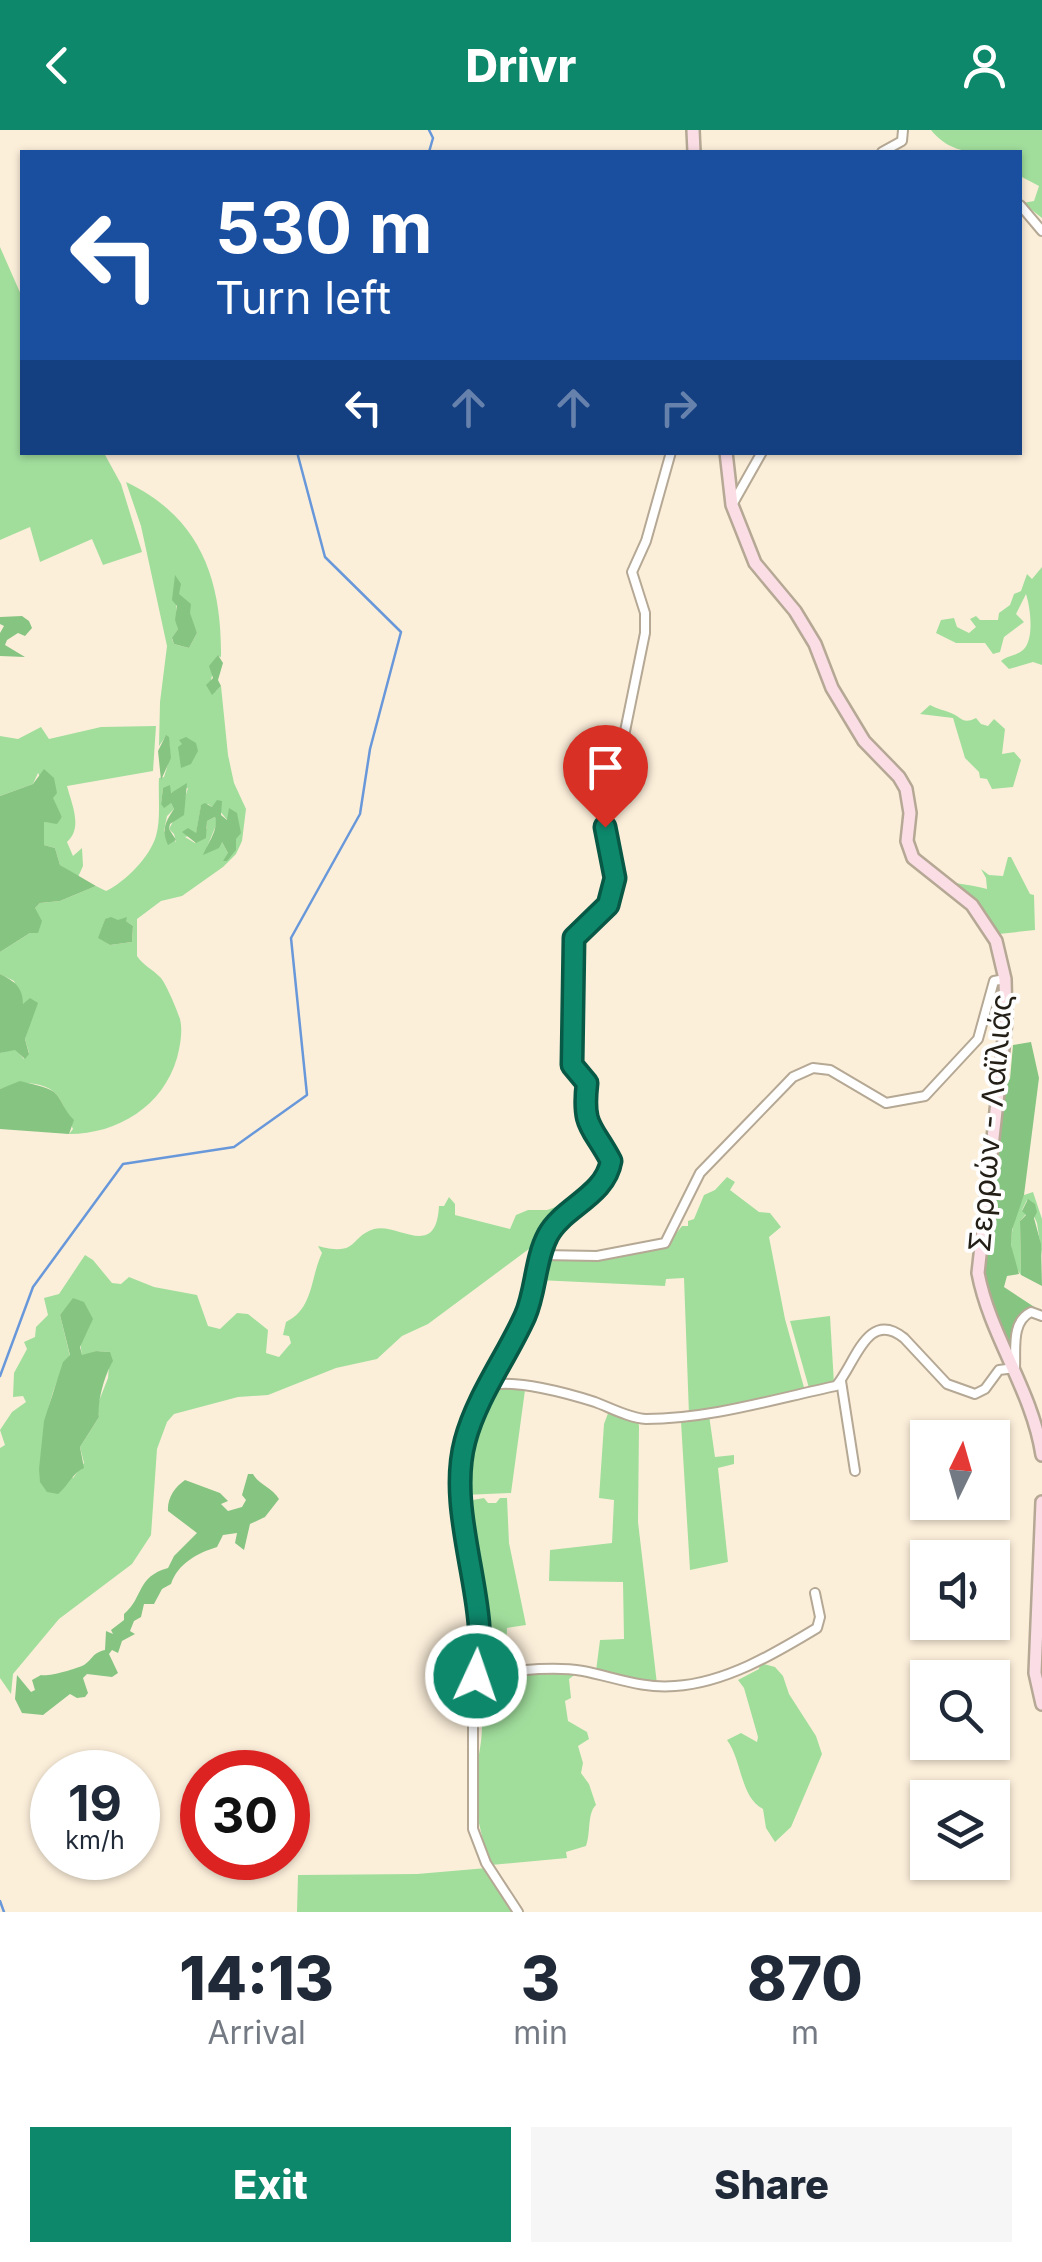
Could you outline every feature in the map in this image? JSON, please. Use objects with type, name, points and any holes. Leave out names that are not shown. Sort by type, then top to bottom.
[{"type":"main road","name":"Σερρών - Λαϊλιάς","points":[[726,455],[732,506],[755,562],[795,610],[852,722],[906,789],[910,813],[907,840],[913,858],[980,914],[996,940],[1004,979],[1004,1050],[978,1273],[989,1311],[1015,1368],[1042,1454]]},
{"type":"main road","points":[[1042,1502],[1035,1673],[1042,1704]]},
{"type":"street","points":[[886,150],[902,142],[903,130]]},
{"type":"street","points":[[1022,208],[1042,231]]},
{"type":"street","points":[[518,1912],[486,1862],[473,1829],[480,1648],[464,1540],[461,1458],[488,1386],[526,1314],[546,1239],[554,1225],[588,1198],[610,1170],[611,1161],[589,1130],[584,1109],[587,1083],[572,1065],[574,938],[608,905],[615,878],[605,827],[607,806],[627,798],[639,779],[622,746],[644,633],[645,613],[632,572],[646,541],[670,455]]},
{"type":"street","points":[[732,506],[760,455]]},
{"type":"street","points":[[542,1255],[597,1256],[665,1243],[700,1173],[793,1077],[813,1068],[830,1070],[886,1103],[924,1096],[978,1039],[994,981],[1004,979]]},
{"type":"street","points":[[488,1386],[497,1383],[545,1390],[640,1419],[681,1419],[836,1386],[861,1344],[871,1332],[882,1329],[896,1332],[947,1384],[975,1394],[999,1370],[1015,1368],[1019,1322],[1025,1314],[1042,1316]]},
{"type":"street","points":[[841,1381],[855,1471]]},
{"type":"street","points":[[476,1676],[552,1669],[580,1670],[645,1686],[671,1687],[709,1681],[784,1650],[817,1628],[820,1617],[815,1593]]},
{"type":"green space","points":[[931,130],[1042,130],[1042,218],[1023,203],[1034,201],[1039,186],[1022,177],[1022,150],[960,150]]},
{"type":"green space","points":[[0,247],[20,292],[20,455],[105,455],[121,484],[142,552],[103,565],[92,539],[40,562],[30,527],[0,540]]},
{"type":"green space","points":[[126,482],[151,496],[189,532],[211,577],[221,657],[217,656],[211,680],[216,691],[221,686],[228,755],[234,783],[246,809],[242,841],[236,854],[223,867],[182,896],[161,901],[137,919],[137,956],[162,980],[180,1019],[180,1044],[170,1075],[150,1103],[121,1123],[69,1134],[73,1129],[65,1110],[49,1089],[28,1084],[0,1089],[0,1053],[15,1049],[24,1059],[29,1053],[25,1039],[30,1022],[14,981],[0,974],[0,952],[30,933],[35,908],[40,903],[60,901],[96,886],[106,891],[121,882],[143,860],[156,836],[159,778],[164,777],[170,751],[166,736],[159,746],[167,646],[141,526]],"holes":[[[175,587],[197,633],[189,648],[174,644],[172,639],[178,629]],[[163,788],[170,793],[188,788],[169,829],[176,842],[164,831],[167,816],[174,809],[171,803],[161,804]],[[215,805],[228,821],[236,813],[236,838],[227,861],[228,853],[222,842],[207,847],[217,823],[215,817],[207,821],[207,828],[195,843],[185,837],[196,834],[201,806]],[[105,919],[126,921],[133,926],[132,942],[110,945],[99,938]]]},
{"type":"green space","points":[[1042,567],[1042,665],[1033,662],[1009,669],[1001,661],[1027,645],[1030,622],[1026,594],[1016,614],[1024,622],[1004,637],[1000,652],[993,654],[985,643],[956,643],[936,633],[941,620],[954,618],[957,627],[969,633],[976,627],[970,619],[976,616],[980,620],[998,620],[1014,594],[1021,591],[1027,574],[1032,579]]},
{"type":"green space","points":[[175,575],[181,584],[179,594],[191,604],[197,633],[189,648],[174,644],[172,638],[178,629],[177,606],[172,600]]},
{"type":"green space","points":[[22,616],[32,628],[25,636],[18,633],[5,645],[25,657],[0,656],[0,633],[4,626],[0,617]]},
{"type":"green space","points":[[218,655],[223,663],[218,680],[221,686],[212,695],[206,685],[213,678],[209,666]]},
{"type":"green space","points":[[930,705],[965,721],[976,718],[988,726],[994,719],[1005,729],[1002,754],[1014,752],[1021,760],[1013,787],[992,789],[987,779],[980,778],[965,758],[953,718],[920,714]]},
{"type":"green space","points":[[156,726],[153,771],[67,786],[75,823],[67,842],[73,856],[82,848],[83,866],[78,877],[60,865],[55,848],[44,845],[44,822],[56,823],[62,817],[38,773],[33,784],[0,796],[0,736],[18,739],[41,727],[49,739],[101,727]]},
{"type":"green space","points":[[166,735],[171,758],[161,780],[158,751]]},
{"type":"green space","points":[[186,737],[196,743],[198,751],[191,764],[181,768],[179,740]]},
{"type":"green space","points":[[44,769],[54,778],[57,793],[53,798],[62,817],[57,824],[44,822],[44,845],[55,848],[60,865],[96,886],[60,901],[40,903],[35,908],[42,921],[38,933],[30,933],[0,952],[0,796],[33,784]]},
{"type":"green space","points":[[187,783],[184,815],[170,824],[176,840],[168,845],[165,826],[174,809],[171,803],[164,808],[161,804],[163,788],[170,785],[171,793]]},
{"type":"green space","points":[[217,800],[222,801],[221,815],[227,820],[229,808],[237,813],[241,833],[236,839],[236,850],[227,861],[223,861],[228,853],[222,842],[219,848],[203,855],[214,831],[215,817],[207,821],[206,838],[196,843],[182,832],[188,828],[196,833],[201,805],[212,807]]},
{"type":"green space","points":[[1008,857],[1034,895],[1035,930],[999,934],[986,912],[948,881],[987,889],[981,869],[989,875],[1003,876]]},
{"type":"green space","points":[[127,917],[126,921],[133,926],[132,942],[110,945],[98,938],[105,919]]},
{"type":"green space","points":[[0,974],[17,985],[23,1004],[30,998],[38,1003],[25,1039],[29,1054],[25,1059],[15,1050],[0,1053]]},
{"type":"green space","points":[[1031,1042],[1039,1078],[1024,1195],[1012,1230],[1011,1245],[1019,1274],[1007,1276],[1004,1287],[1042,1312],[1026,1311],[1021,1316],[1013,1357],[988,1301],[981,1261],[994,1183],[992,1165],[1001,1087],[1010,1079],[1013,1045]]},
{"type":"green space","points":[[20,1081],[47,1088],[57,1095],[74,1120],[69,1134],[0,1129],[0,1089]]},
{"type":"green space","points":[[727,1177],[735,1182],[730,1190],[759,1212],[770,1213],[781,1227],[769,1237],[785,1319],[805,1391],[689,1415],[684,1278],[666,1279],[665,1286],[538,1280],[546,1259],[597,1258],[669,1242],[694,1219],[704,1195]]},
{"type":"green space","points":[[1033,1192],[1042,1219],[1042,1256],[1037,1223],[1027,1200],[1022,1210],[1026,1214],[1020,1221],[1021,1275],[1012,1256],[1012,1235],[1024,1195]]},
{"type":"green space","points":[[449,1197],[455,1204],[455,1215],[510,1229],[516,1215],[528,1210],[547,1210],[584,1197],[537,1243],[428,1324],[402,1336],[377,1359],[336,1368],[268,1395],[238,1397],[174,1414],[157,1449],[151,1535],[132,1564],[59,1619],[13,1674],[11,1694],[0,1678],[0,1448],[5,1445],[0,1430],[12,1412],[26,1402],[23,1396],[13,1397],[14,1373],[27,1349],[24,1342],[35,1337],[36,1327],[48,1315],[44,1298],[59,1294],[85,1255],[112,1283],[121,1284],[129,1277],[154,1287],[197,1295],[208,1326],[220,1329],[237,1313],[248,1314],[268,1330],[266,1353],[279,1357],[291,1343],[289,1336],[283,1335],[286,1322],[307,1301],[322,1253],[318,1246],[347,1248],[366,1232],[384,1228],[423,1236],[431,1232],[439,1206],[444,1206]],"holes":[[[74,1298],[82,1356],[110,1352],[108,1378],[97,1406],[99,1417],[80,1447],[84,1463],[73,1478],[44,1443],[51,1398],[70,1356],[60,1315]]]},
{"type":"green space","points":[[1028,1199],[1037,1212],[1034,1218],[1041,1244],[1042,1286],[1021,1275],[1020,1221],[1026,1215],[1022,1211]]},
{"type":"green space","points":[[73,1298],[84,1302],[93,1319],[80,1347],[82,1355],[110,1352],[113,1361],[102,1388],[99,1417],[80,1447],[84,1468],[58,1494],[47,1492],[40,1482],[39,1469],[44,1421],[63,1362],[70,1355],[60,1315]]},
{"type":"green space","points":[[830,1316],[834,1384],[809,1388],[790,1321]]},
{"type":"green space","points":[[503,1386],[525,1390],[511,1493],[464,1495],[466,1463],[478,1440],[491,1389]]},
{"type":"green space","points":[[610,1408],[638,1421],[639,1426],[638,1522],[657,1684],[596,1671],[600,1640],[624,1639],[623,1582],[549,1581],[550,1550],[612,1543],[614,1500],[599,1498],[604,1424]]},
{"type":"green space","points":[[709,1415],[715,1457],[734,1455],[734,1464],[718,1468],[728,1562],[690,1570],[681,1422]]},
{"type":"green space","points":[[248,1474],[253,1474],[279,1499],[265,1517],[250,1524],[244,1550],[235,1543],[237,1533],[223,1535],[217,1547],[184,1565],[154,1604],[144,1604],[141,1617],[134,1621],[130,1631],[135,1634],[122,1641],[118,1653],[112,1650],[109,1654],[118,1673],[112,1677],[87,1674],[83,1678],[88,1693],[85,1697],[70,1694],[43,1715],[22,1713],[15,1699],[17,1675],[31,1692],[35,1690],[32,1680],[80,1667],[105,1650],[106,1631],[113,1634],[111,1630],[124,1620],[145,1582],[168,1568],[174,1556],[197,1533],[168,1511],[170,1497],[178,1486],[185,1480],[220,1493],[228,1501],[221,1504],[228,1511],[242,1507],[246,1500],[242,1495]]},
{"type":"green space","points":[[484,1498],[488,1503],[496,1503],[507,1498],[509,1543],[526,1625],[507,1628],[505,1669],[484,1671],[498,1653],[495,1640],[488,1643],[483,1634],[486,1609],[466,1537],[470,1518],[467,1501]]},
{"type":"green space","points":[[760,1663],[775,1667],[783,1676],[822,1754],[791,1827],[775,1842],[766,1828],[763,1809],[745,1787],[727,1740],[741,1733],[757,1742],[744,1688],[738,1680],[759,1669]]},
{"type":"green space","points":[[546,1671],[577,1673],[569,1679],[571,1698],[565,1701],[568,1721],[587,1732],[589,1739],[578,1746],[583,1763],[581,1773],[596,1805],[586,1846],[566,1852],[567,1858],[491,1865],[475,1796],[482,1726],[477,1681]]},
{"type":"green space","points":[[487,1868],[515,1912],[297,1912],[298,1880],[310,1880],[310,1875],[417,1874]]},
{"type":"waterway","points":[[429,130],[433,138],[430,150]]},
{"type":"waterway","points":[[0,1376],[33,1287],[123,1164],[234,1147],[307,1095],[291,938],[360,814],[370,749],[401,632],[325,557],[298,455]]},
{"type":"waterway","points":[[0,1901],[4,1912]]},
{"type":"route","points":[[476,1676],[480,1648],[464,1540],[461,1458],[466,1435],[526,1314],[546,1239],[554,1225],[588,1198],[610,1170],[606,1151],[589,1130],[584,1109],[587,1083],[572,1065],[574,938],[608,905],[615,878],[605,827]]}]
